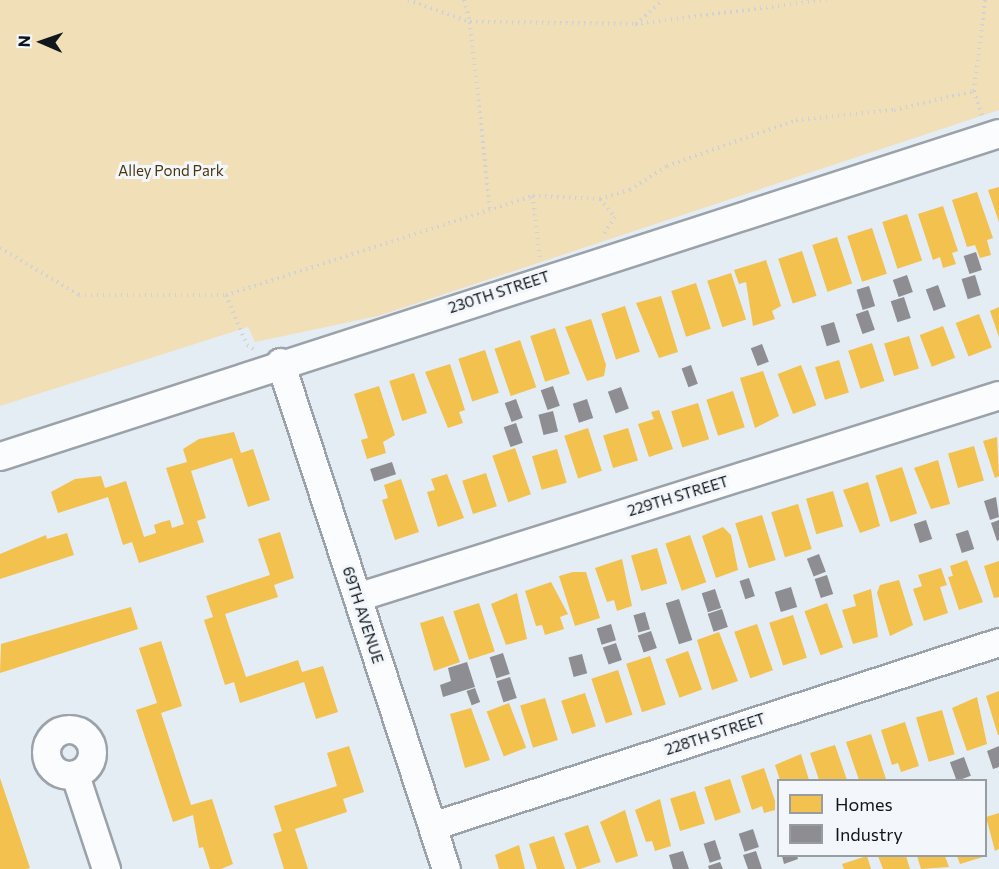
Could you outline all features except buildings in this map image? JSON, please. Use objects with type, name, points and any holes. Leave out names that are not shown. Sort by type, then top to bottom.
[{"type":"street","name":"230TH STREET","points":[[0,456],[280,362],[999,133]]},
{"type":"street","name":"69TH AVENUE","points":[[280,362],[446,869]]},
{"type":"street","name":"229TH STREET","points":[[357,597],[999,395]]},
{"type":"street","name":"228TH STREET","points":[[432,826],[999,642]]},
{"type":"street","points":[[75,775],[106,869]]},
{"type":"path","points":[[408,0],[470,22],[635,24],[826,0]]},
{"type":"path","points":[[464,0],[470,22],[490,208]]},
{"type":"path","points":[[635,24],[663,0]]},
{"type":"path","points":[[0,248],[79,295],[226,295],[490,208],[534,196],[600,199],[630,189],[667,166],[796,120],[894,110],[974,91],[985,0]]},
{"type":"path","points":[[534,196],[545,278]]},
{"type":"path","points":[[600,199],[615,218],[597,244],[601,260]]},
{"type":"path","points":[[226,295],[247,345],[280,362]]},
{"type":"green space","name":"Alley Pond Park","points":[[0,0],[999,0],[999,110],[378,316],[255,342],[248,327],[0,406]]}]
